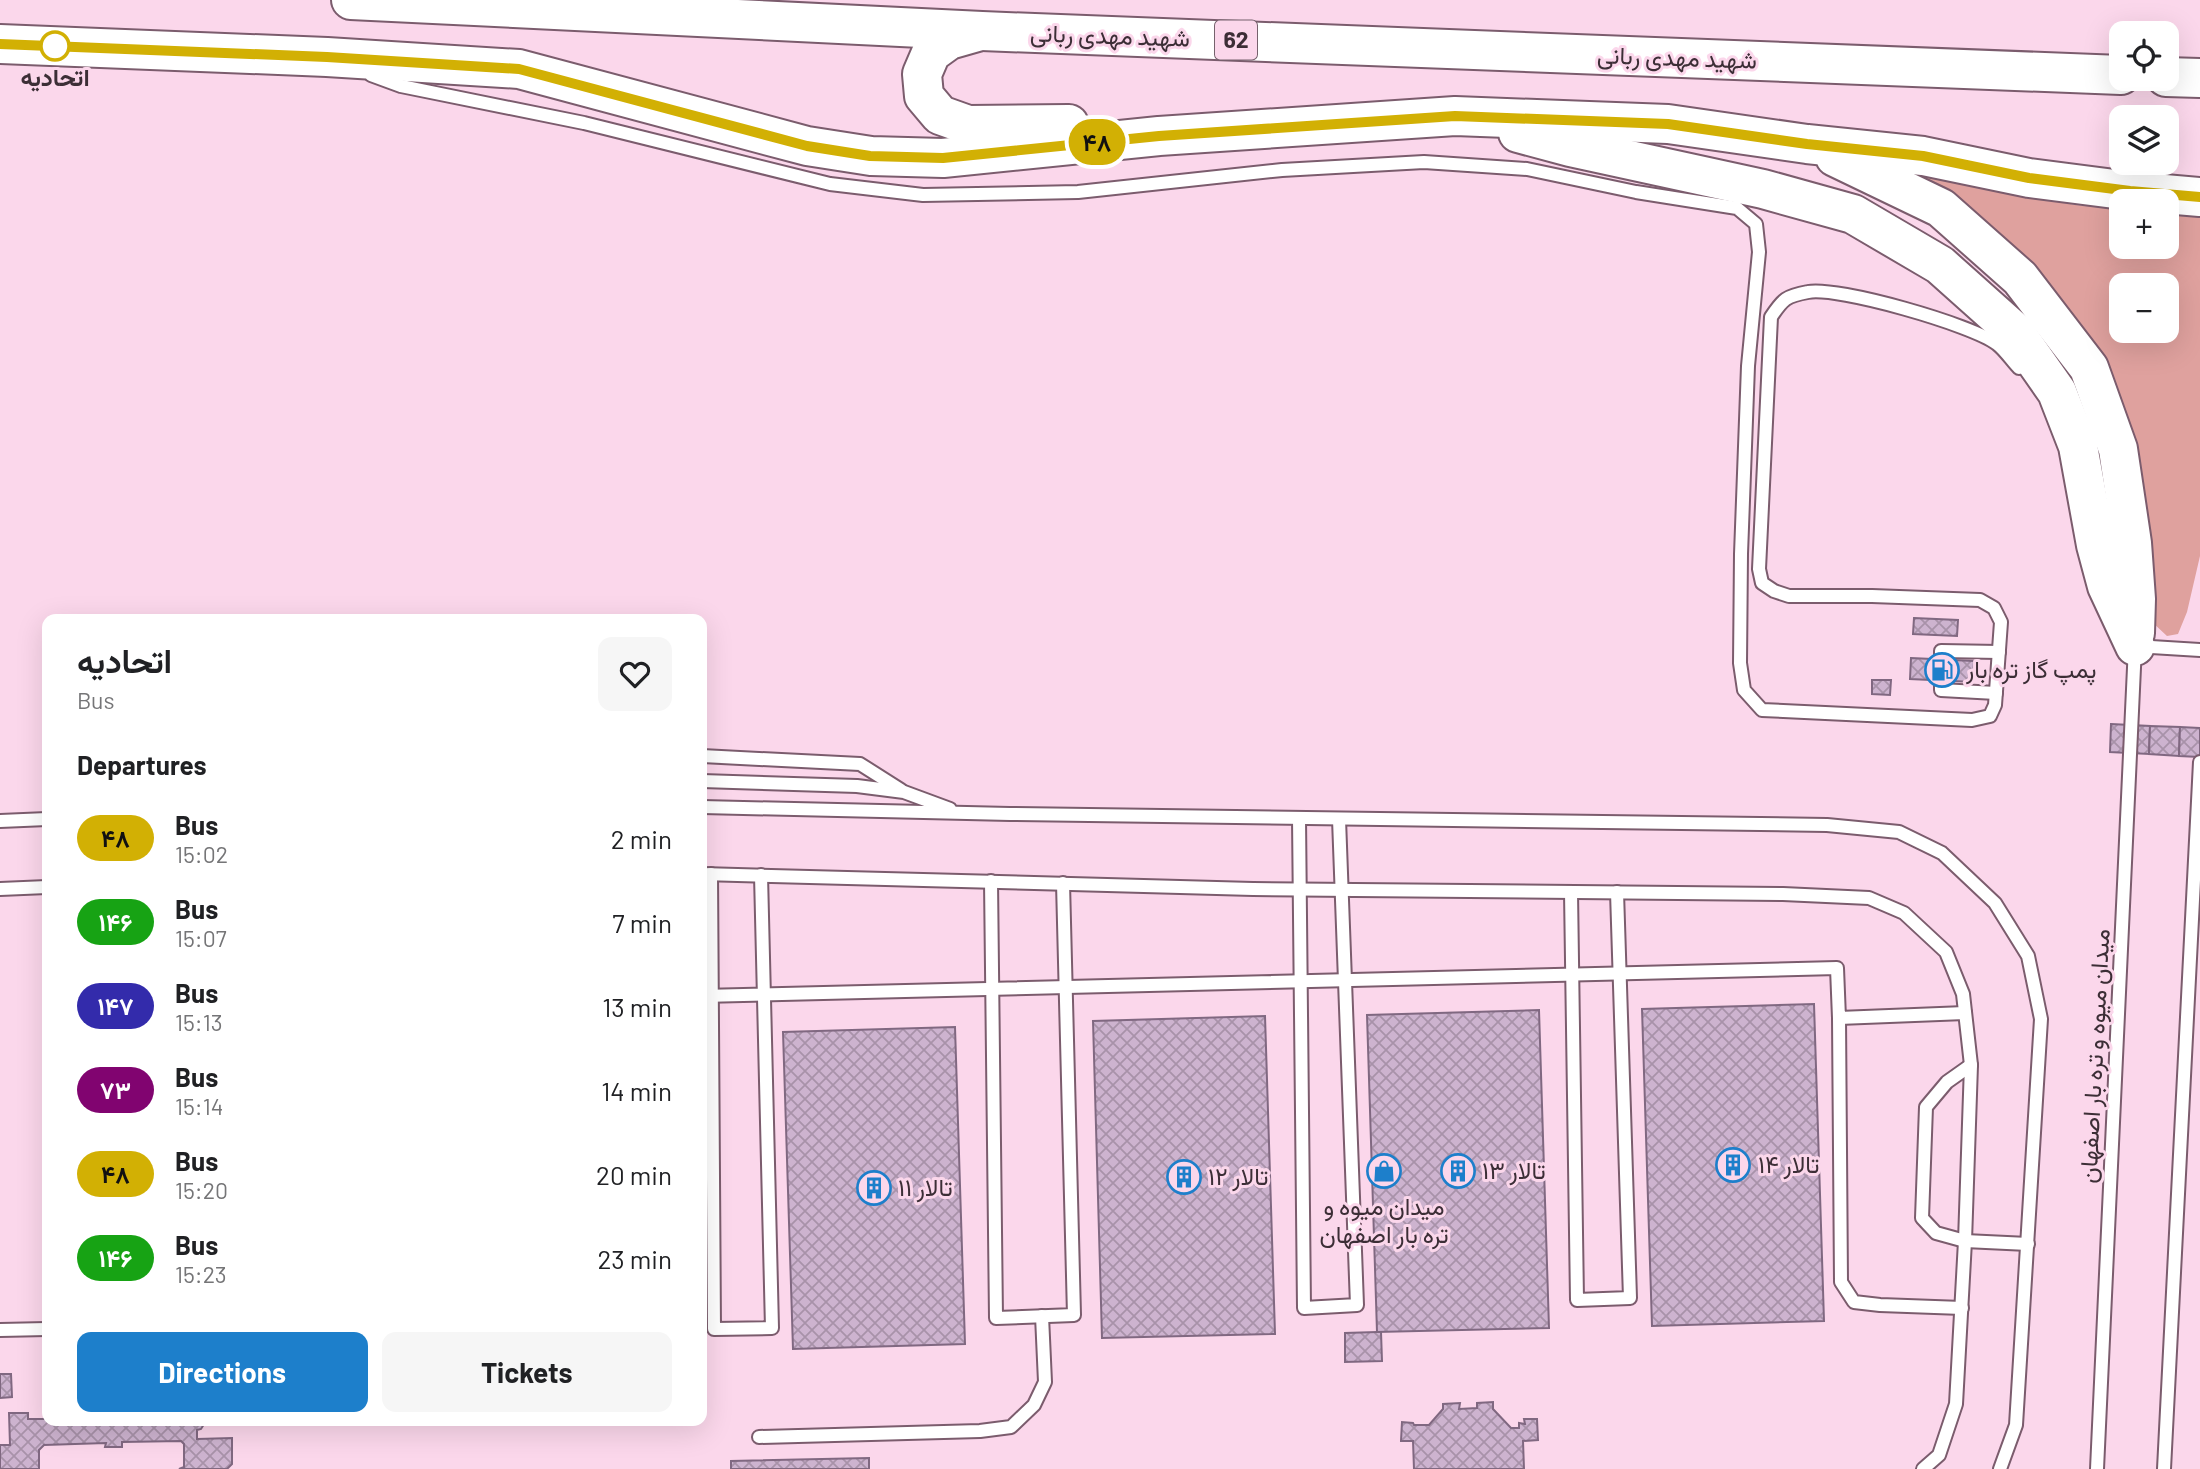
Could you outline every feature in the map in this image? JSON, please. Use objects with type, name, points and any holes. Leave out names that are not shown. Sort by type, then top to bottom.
[{"type":"highway","name":"شهید مهدی ربانی","points":[[351,0],[489,3],[982,30],[2109,75]]},
{"type":"highway","points":[[982,30],[948,40],[931,53],[922,74],[924,96],[940,115],[968,125],[1062,123],[1159,136]]},
{"type":"highway","points":[[4,45],[327,57],[519,69],[807,146],[870,156],[943,158],[1159,136],[1455,116],[1668,124],[1807,144],[1923,156],[2029,178],[2200,197]]},
{"type":"highway","points":[[2179,77],[2200,78]]},
{"type":"highway","points":[[1455,116],[1570,147],[1763,188],[1853,214],[1940,265],[2015,332],[2057,392],[2078,446],[2096,545],[2107,586],[2135,646]]},
{"type":"highway","points":[[1807,144],[1941,208],[2020,278],[2089,368],[2118,449],[2132,544],[2136,599],[2135,646]]},
{"type":"lane","points":[[327,57],[401,86],[584,123],[830,184],[923,195],[1079,192],[1282,170],[1423,162],[1527,169],[1636,192],[1737,208],[1756,224],[1759,252],[1748,366],[1740,663],[1744,690],[1762,710],[1972,720],[1990,716],[1995,705],[2001,622],[1994,608],[1980,600],[1789,596],[1774,592],[1762,583],[1759,569],[1771,317],[1784,298],[1811,291],[1856,297],[1959,325],[1997,344],[2029,379]]},
{"type":"lane","points":[[2057,429],[2086,494]]},
{"type":"lane","points":[[2135,646],[2200,650]]},
{"type":"lane","name":"میدان میوه و تره بار اصفهان","points":[[2097,1469],[2135,646]]},
{"type":"lane","points":[[1996,693],[1941,690],[1941,651],[1999,652]]},
{"type":"lane","points":[[707,756],[860,764],[904,792],[960,813]]},
{"type":"lane","points":[[2164,1469],[2200,762]]},
{"type":"lane","points":[[707,781],[857,786],[904,792]]},
{"type":"lane","points":[[707,807],[1827,825],[1899,832],[1942,853],[1995,903],[2028,956],[2041,1019],[2016,1425],[2000,1469]]},
{"type":"lane","points":[[1299,818],[1304,1308],[1357,1305],[1339,819]]},
{"type":"lane","points":[[0,821],[42,820]]},
{"type":"lane","points":[[707,874],[1341,890],[1783,894],[1869,898],[1904,913],[1946,951],[1963,994],[1971,1065],[1956,1404],[1939,1455],[1923,1469]]},
{"type":"lane","points":[[761,876],[764,995],[772,1328],[714,1329],[707,996],[764,995],[1572,974],[1620,974],[1837,968],[1841,1282],[1854,1302],[1962,1308]]},
{"type":"lane","points":[[991,881],[996,1318],[1074,1315],[1063,883]]},
{"type":"lane","points":[[0,889],[42,887]]},
{"type":"lane","points":[[1570,892],[1577,1300],[1630,1298],[1617,892]]},
{"type":"lane","points":[[1839,1018],[1965,1013]]},
{"type":"lane","points":[[1971,1065],[1947,1082],[1926,1107],[1922,1217],[1936,1234],[1965,1241],[2028,1244]]},
{"type":"lane","points":[[759,1437],[980,1431],[1011,1427],[1034,1405],[1045,1382],[1042,1316]]},
{"type":"lane","points":[[0,1330],[42,1329]]},
{"type":"shaded area","points":[[1915,174],[2076,205],[2109,207],[2109,259],[2179,259],[2179,212],[2200,213],[2200,556],[2187,612],[2178,634],[2167,636],[2152,622],[2150,534],[2128,423],[2029,262],[1989,224]]},
{"type":"building","points":[[1914,618],[1958,620],[1957,636],[1913,634]]},
{"type":"building","name":"پمپ گاز تره بار","points":[[1911,658],[1974,661],[1973,682],[1910,679]]},
{"type":"building","points":[[1872,680],[1891,680],[1890,695],[1872,694]]},
{"type":"building","points":[[2111,724],[2150,726],[2149,754],[2110,752]]},
{"type":"building","points":[[2150,726],[2180,727],[2179,756],[2149,754]]},
{"type":"building","points":[[2180,727],[2200,728],[2200,757],[2179,756]]},
{"type":"building","name":"تالار ۱۴","points":[[1814,1004],[1824,1321],[1652,1326],[1642,1009]]},
{"type":"building","name":"تالار ۱۳","points":[[1539,1010],[1549,1328],[1377,1332],[1367,1015]]},
{"type":"building","name":"تالار ۱۲","points":[[1265,1016],[1275,1334],[1102,1338],[1093,1021]]},
{"type":"building","name":"تالار ۱۱","points":[[955,1027],[965,1344],[793,1349],[783,1032]]},
{"type":"building","points":[[1381,1332],[1382,1361],[1345,1362],[1345,1333]]},
{"type":"building","points":[[0,1374],[11,1374],[12,1397],[0,1398]]},
{"type":"building","points":[[1493,1402],[1493,1409],[1511,1428],[1519,1428],[1519,1423],[1525,1424],[1524,1419],[1537,1419],[1538,1440],[1523,1441],[1524,1469],[1414,1469],[1413,1441],[1401,1441],[1402,1422],[1429,1425],[1443,1409],[1443,1404],[1460,1403],[1459,1409],[1477,1408],[1477,1403]]},
{"type":"building","points":[[9,1413],[28,1413],[28,1419],[42,1419],[42,1426],[203,1426],[197,1430],[197,1439],[232,1438],[232,1464],[227,1469],[179,1469],[184,1467],[184,1444],[181,1441],[122,1442],[122,1447],[105,1447],[106,1443],[44,1445],[39,1450],[39,1469],[0,1469],[0,1445],[10,1445]]},
{"type":"building","points":[[869,1458],[869,1469],[731,1469],[731,1461]]},
{"type":"bus line","name":"۴۸","points":[[0,44],[327,57],[519,69],[807,146],[870,156],[943,158],[1159,136],[1455,116],[1668,124],[1807,144],[1923,156],[2029,178],[2200,197]]},
{"type":"place","name":"اتحادیه","points":[[55,46]]},
{"type":"place","name":"پمپ گاز تره بار","points":[[1942,670]]},
{"type":"place","name":"تالار ۱۴","points":[[1733,1165]]},
{"type":"place","name":"میدان میوه و تره بار اصفهان","points":[[1384,1171]]},
{"type":"place","name":"تالار ۱۳","points":[[1458,1171]]},
{"type":"place","name":"تالار ۱۲","points":[[1184,1177]]},
{"type":"place","name":"تالار ۱۱","points":[[874,1188]]}]
